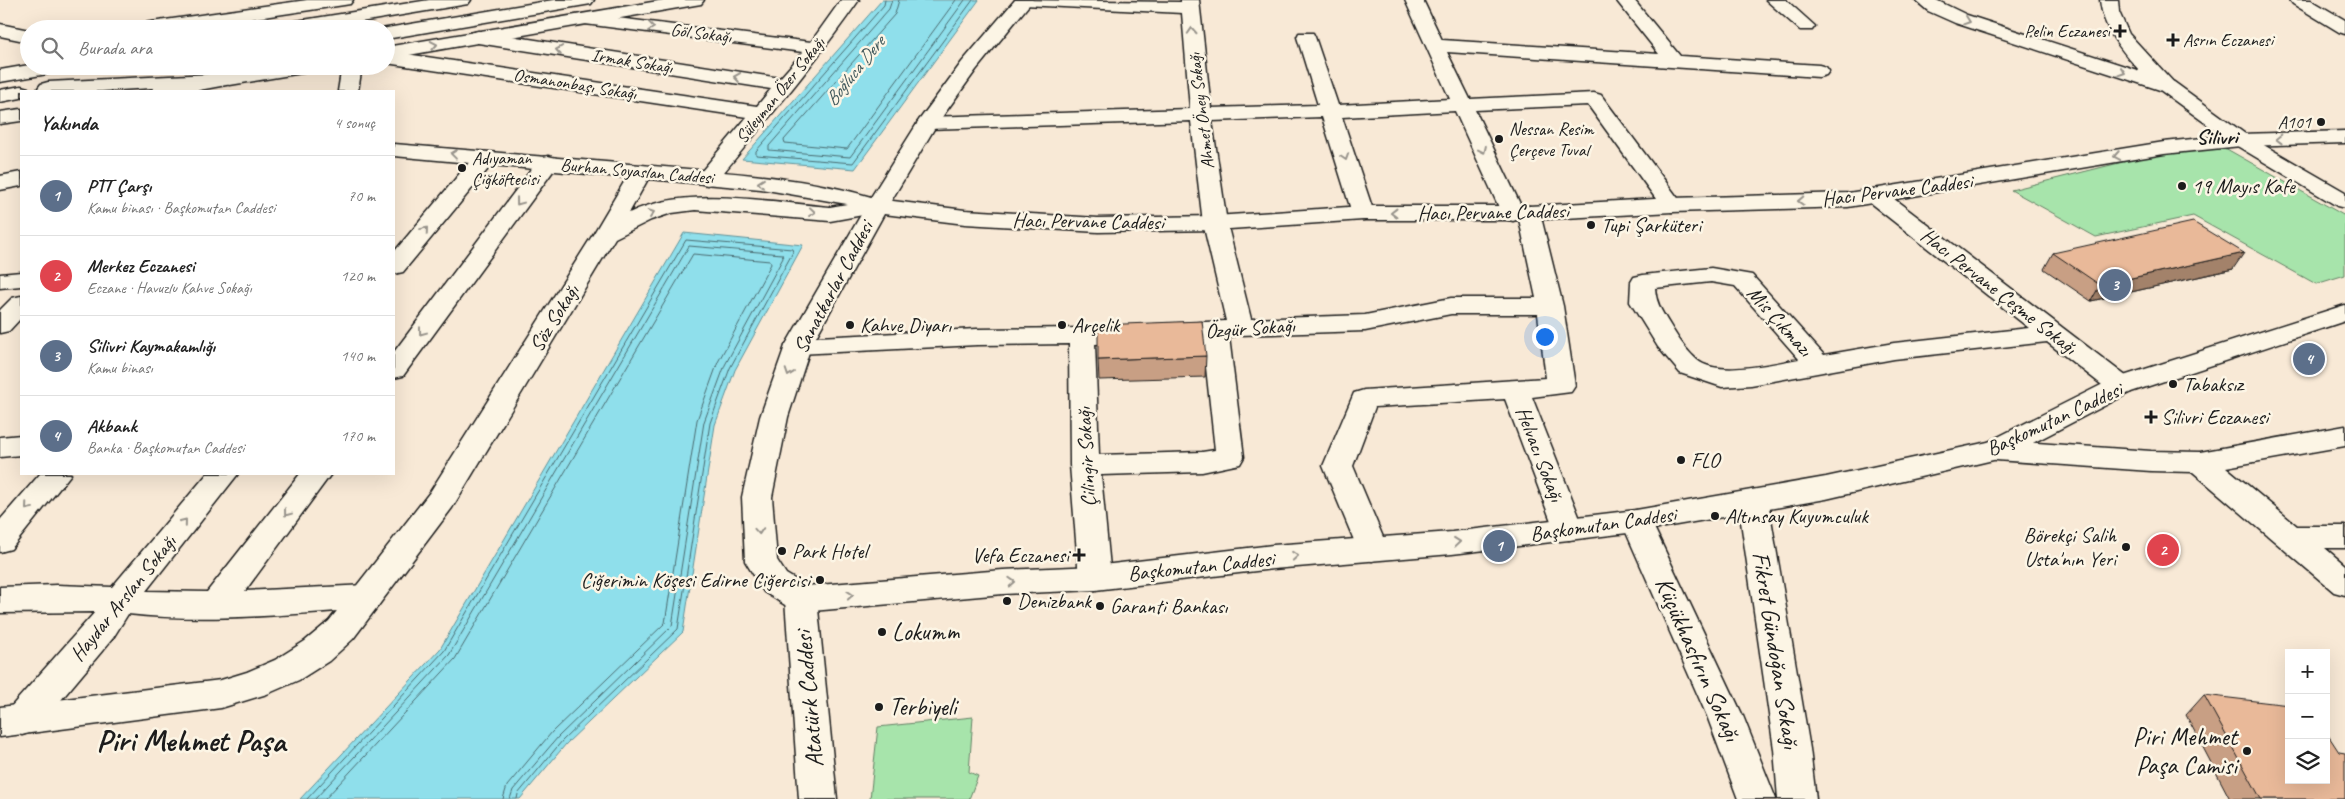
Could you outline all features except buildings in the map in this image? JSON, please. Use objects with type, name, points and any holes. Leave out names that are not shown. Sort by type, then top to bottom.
[{"type":"main road","points":[[206,20],[344,0]]},
{"type":"main road","points":[[336,20],[462,0]]},
{"type":"main road","points":[[395,32],[585,0]]},
{"type":"main road","points":[[395,51],[695,0]]},
{"type":"main road","name":"Süleyman Özer Sokağı","points":[[707,178],[816,48],[850,0]]},
{"type":"main road","points":[[1024,0],[1190,4]]},
{"type":"main road","name":"Sanatkarlar Caddesi","points":[[801,599],[775,584],[761,561],[757,497],[774,417],[798,346],[877,206],[927,123],[969,66],[1024,0]]},
{"type":"main road","name":"Helvacı Sokağı","points":[[1414,0],[1462,106],[1521,214],[1550,306],[1560,386],[1515,390],[1569,529]]},
{"type":"main road","points":[[1625,0],[1674,61]]},
{"type":"main road","points":[[1774,0],[1806,26]]},
{"type":"main road","points":[[1924,0],[1934,7],[1961,19],[2167,86]]},
{"type":"main road","points":[[2109,0],[2109,9],[2125,44],[2167,86],[2241,140],[2345,201]]},
{"type":"main road","points":[[2299,0],[2345,28]]},
{"type":"main road","name":"Ahmet Öney Sokağı","points":[[1085,465],[1202,462],[1230,457],[1228,329],[1201,115],[1190,4]]},
{"type":"main road","name":"Göl Sokağı","points":[[585,19],[816,48]]},
{"type":"main road","points":[[0,30],[20,34]]},
{"type":"main road","name":"Irmak Sokağı","points":[[478,37],[786,85]]},
{"type":"main road","points":[[1306,37],[1363,213]]},
{"type":"main road","points":[[1434,45],[1819,71]]},
{"type":"main road","name":"Osmanonbaşı Sokağı","points":[[395,58],[763,113]]},
{"type":"main road","points":[[0,76],[20,73]]},
{"type":"main road","points":[[35,90],[126,75]]},
{"type":"main road","points":[[167,90],[258,75]]},
{"type":"main road","points":[[348,90],[351,75]]},
{"type":"main road","points":[[48,88],[230,80]]},
{"type":"main road","points":[[0,96],[20,92]]},
{"type":"main road","points":[[927,123],[1330,111],[1594,99],[1672,205]]},
{"type":"main road","points":[[0,118],[20,115]]},
{"type":"main road","name":"Hacı Pervane Caddesi","points":[[877,206],[966,217],[1098,225],[1215,222],[1363,213],[1521,214],[1672,205],[1848,200],[1877,197],[2164,148],[2241,140],[2345,137]]},
{"type":"main road","name":"Burhan Soyaslan Caddesi","points":[[395,150],[796,186],[849,196],[877,206]]},
{"type":"main road","points":[[395,266],[485,158]]},
{"type":"main road","points":[[395,369],[548,163]]},
{"type":"main road","name":"Söz Sokağı","points":[[11,721],[221,694],[255,684],[286,670],[317,651],[341,630],[441,500],[642,172]]},
{"type":"main road","points":[[0,183],[20,179]]},
{"type":"main road","name":"Hacı Pervane Çeşme Sokağı","points":[[1877,197],[2121,386]]},
{"type":"main road","points":[[606,233],[652,212],[695,203],[830,214],[877,206]]},
{"type":"main road","name":"Mis Çıkmazı","points":[[1818,364],[1743,280],[1711,274],[1643,282],[1643,302],[1667,341],[1689,367],[1722,378],[1751,376],[1894,351],[2053,333]]},
{"type":"main road","points":[[0,281],[20,279]]},
{"type":"main road","points":[[0,325],[20,304]]},
{"type":"main road","name":"Özgür Sokağı","points":[[798,346],[977,337],[1082,336],[1366,323],[1451,306],[1550,306]]},
{"type":"main road","name":"Başkomutan Caddesi","points":[[801,599],[1003,582],[1095,578],[1273,557],[1452,543],[1636,521],[1835,486],[1996,450],[2121,386],[2345,313]]},
{"type":"main road","name":"Çilingir Sokağı","points":[[1082,336],[1085,465],[1095,578]]},
{"type":"main road","points":[[1372,549],[1338,466],[1364,399],[1515,390]]},
{"type":"main road","points":[[1996,450],[2151,461],[2200,462],[2345,436]]},
{"type":"main road","points":[[0,447],[20,445]]},
{"type":"main road","points":[[2200,462],[2345,583]]},
{"type":"main road","points":[[0,541],[55,475]]},
{"type":"main road","name":"Haydar Arslan Sokağı","points":[[11,721],[101,629],[120,600],[222,475]]},
{"type":"main road","points":[[216,605],[315,475]]},
{"type":"main road","name":"Fikret Gündoğan Sokağı","points":[[1753,501],[1792,749],[1797,799]]},
{"type":"main road","name":"Küçükhasfırın Sokağı","points":[[1636,521],[1725,716],[1758,799]]},
{"type":"main road","points":[[2289,537],[2345,537]]},
{"type":"main road","points":[[0,600],[120,600],[161,605],[216,605],[367,597]]},
{"type":"main road","name":"Atatürk Caddesi","points":[[801,599],[817,799]]},
{"type":"green space","points":[[2225,148],[2345,216],[2345,275],[2316,284],[2193,216],[2096,237],[2011,190],[2147,156]]},
{"type":"green space","points":[[973,717],[969,772],[978,776],[969,799],[870,799],[878,727]]},
{"type":"water","name":"Boğluca Dere","points":[[882,0],[979,0],[855,169],[742,159]]},
{"type":"water","points":[[684,233],[803,245],[735,370],[715,425],[683,632],[566,744],[520,799],[300,799],[440,649]]},
{"type":"place","name":"Pelin Eczanesi","points":[[2120,31]]},
{"type":"place","name":"Asrın Eczanesi","points":[[2173,40]]},
{"type":"place","name":"A101","points":[[2321,122]]},
{"type":"place","name":"Nessan Resim Çerçeve Tuval","points":[[1499,139]]},
{"type":"place","name":"Adıyaman Çiğköftecisi","points":[[462,168]]},
{"type":"place","name":"19 Mayıs Kafe","points":[[2182,186]]},
{"type":"place","name":"Tupi Şarküteri","points":[[1591,225]]},
{"type":"place","name":"Silivri Kaymakamlığı","points":[[2115,285]]},
{"type":"place","name":"Kahve Diyarı","points":[[850,325]]},
{"type":"place","name":"Arçelik","points":[[1062,325]]},
{"type":"place","name":"Akbank","points":[[2309,359]]},
{"type":"place","name":"Tabaksız","points":[[2173,384]]},
{"type":"place","name":"Silivri Eczanesi","points":[[2151,417]]},
{"type":"place","name":"FLO","points":[[1681,460]]},
{"type":"place","name":"Altınsay Kuyumculuk","points":[[1715,516]]},
{"type":"place","name":"PTT Çarşı","points":[[1499,546]]},
{"type":"place","name":"Börekçi Salih Usta'nın Yeri","points":[[2126,547]]},
{"type":"place","name":"Merkez Eczanesi","points":[[2163,550]]},
{"type":"place","name":"Park Hotel","points":[[782,551]]},
{"type":"place","name":"Vefa Eczanesi","points":[[1079,555]]},
{"type":"place","name":"Ciğerimin Köşesi Edirne Ciğercisi","points":[[820,580]]},
{"type":"place","name":"Denizbank","points":[[1007,601]]},
{"type":"place","name":"Garanti Bankası","points":[[1100,606]]},
{"type":"place","name":"Lokumm","points":[[882,632]]},
{"type":"place","name":"Terbiyeli","points":[[879,707]]},
{"type":"place","name":"Piri Mehmet Paşa Camisi","points":[[2247,751]]},
{"type":"district","name":"Silivri","points":[[2217,137]]},
{"type":"district","name":"Piri Mehmet Paşa","points":[[191,740]]}]
